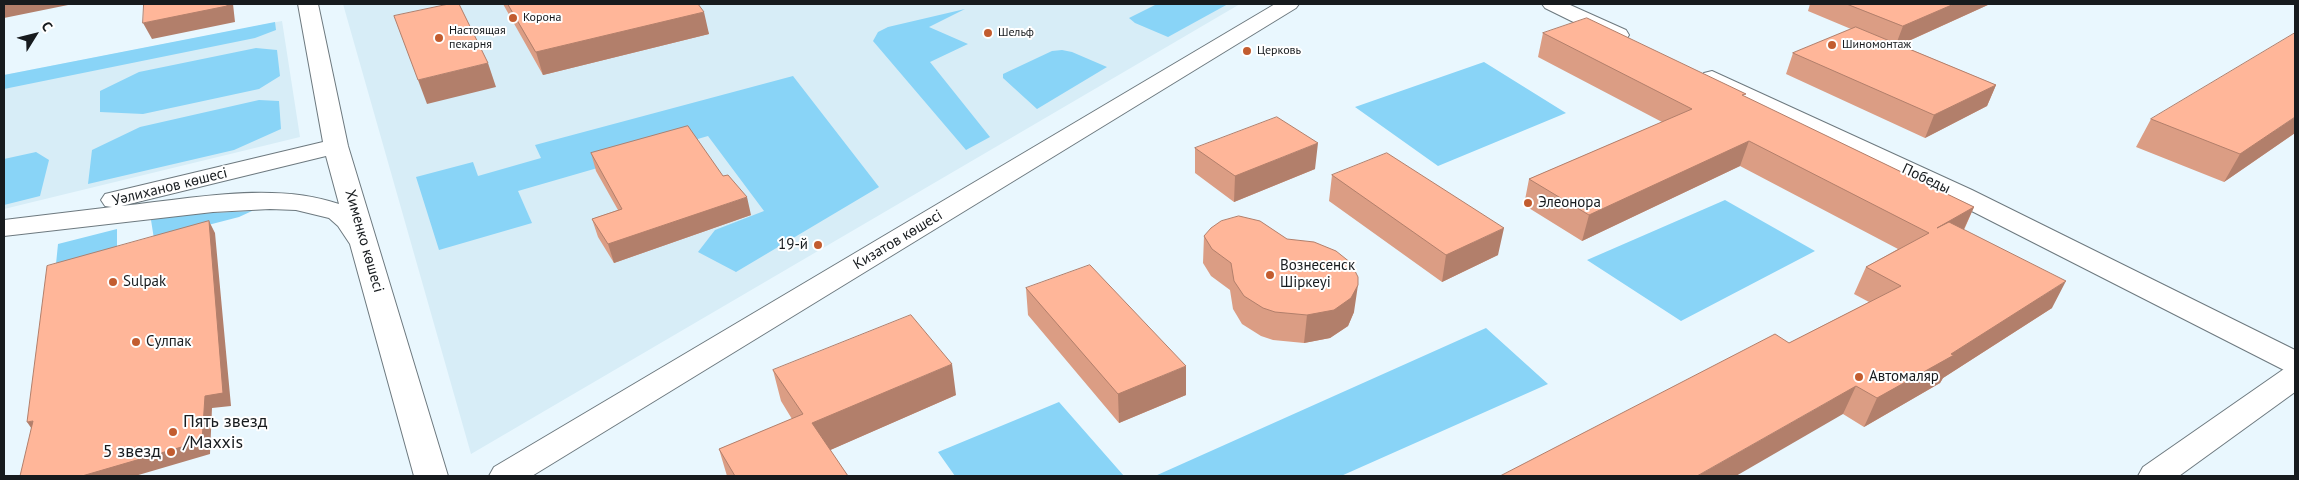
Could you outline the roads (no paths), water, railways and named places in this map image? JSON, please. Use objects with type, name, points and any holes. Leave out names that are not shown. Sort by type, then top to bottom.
[{"type":"main road","name":"Хименко көшесі","points":[[308,4],[336,146],[432,476]]},
{"type":"main road","name":"Кизатов көшесі","points":[[506,476],[1289,4]]},
{"type":"main road","points":[[1552,4],[1643,46]]},
{"type":"main road","name":"Победы","points":[[1688,67],[1963,196],[2295,363]]},
{"type":"main road","name":"Уәлиханов көшесі","points":[[4,228],[336,146]]},
{"type":"main road","points":[[4,228],[199,205],[290,202],[317,205],[338,212],[350,223],[367,252]]},
{"type":"main road","points":[[2155,476],[2295,378]]},
{"type":"place","name":"Корона","points":[[513,18]]},
{"type":"place","name":"Шельф","points":[[988,33]]},
{"type":"place","name":"Настоящая пекарня","points":[[439,38]]},
{"type":"place","name":"Шиномонтаж","points":[[1832,45]]},
{"type":"place","name":"Церковь","points":[[1247,51]]},
{"type":"place","name":"Элеонора","points":[[1528,203]]},
{"type":"place","name":"19-й","points":[[818,245]]},
{"type":"place","name":"Вознесенск Шіркеуі","points":[[1270,275]]},
{"type":"place","name":"Sulpak","points":[[113,282]]},
{"type":"place","name":"Сулпак","points":[[136,342]]},
{"type":"place","name":"Автомаляр","points":[[1859,377]]},
{"type":"place","name":"Пять звезд /Maxxis","points":[[173,432]]},
{"type":"place","name":"5 звезд","points":[[171,452]]}]
